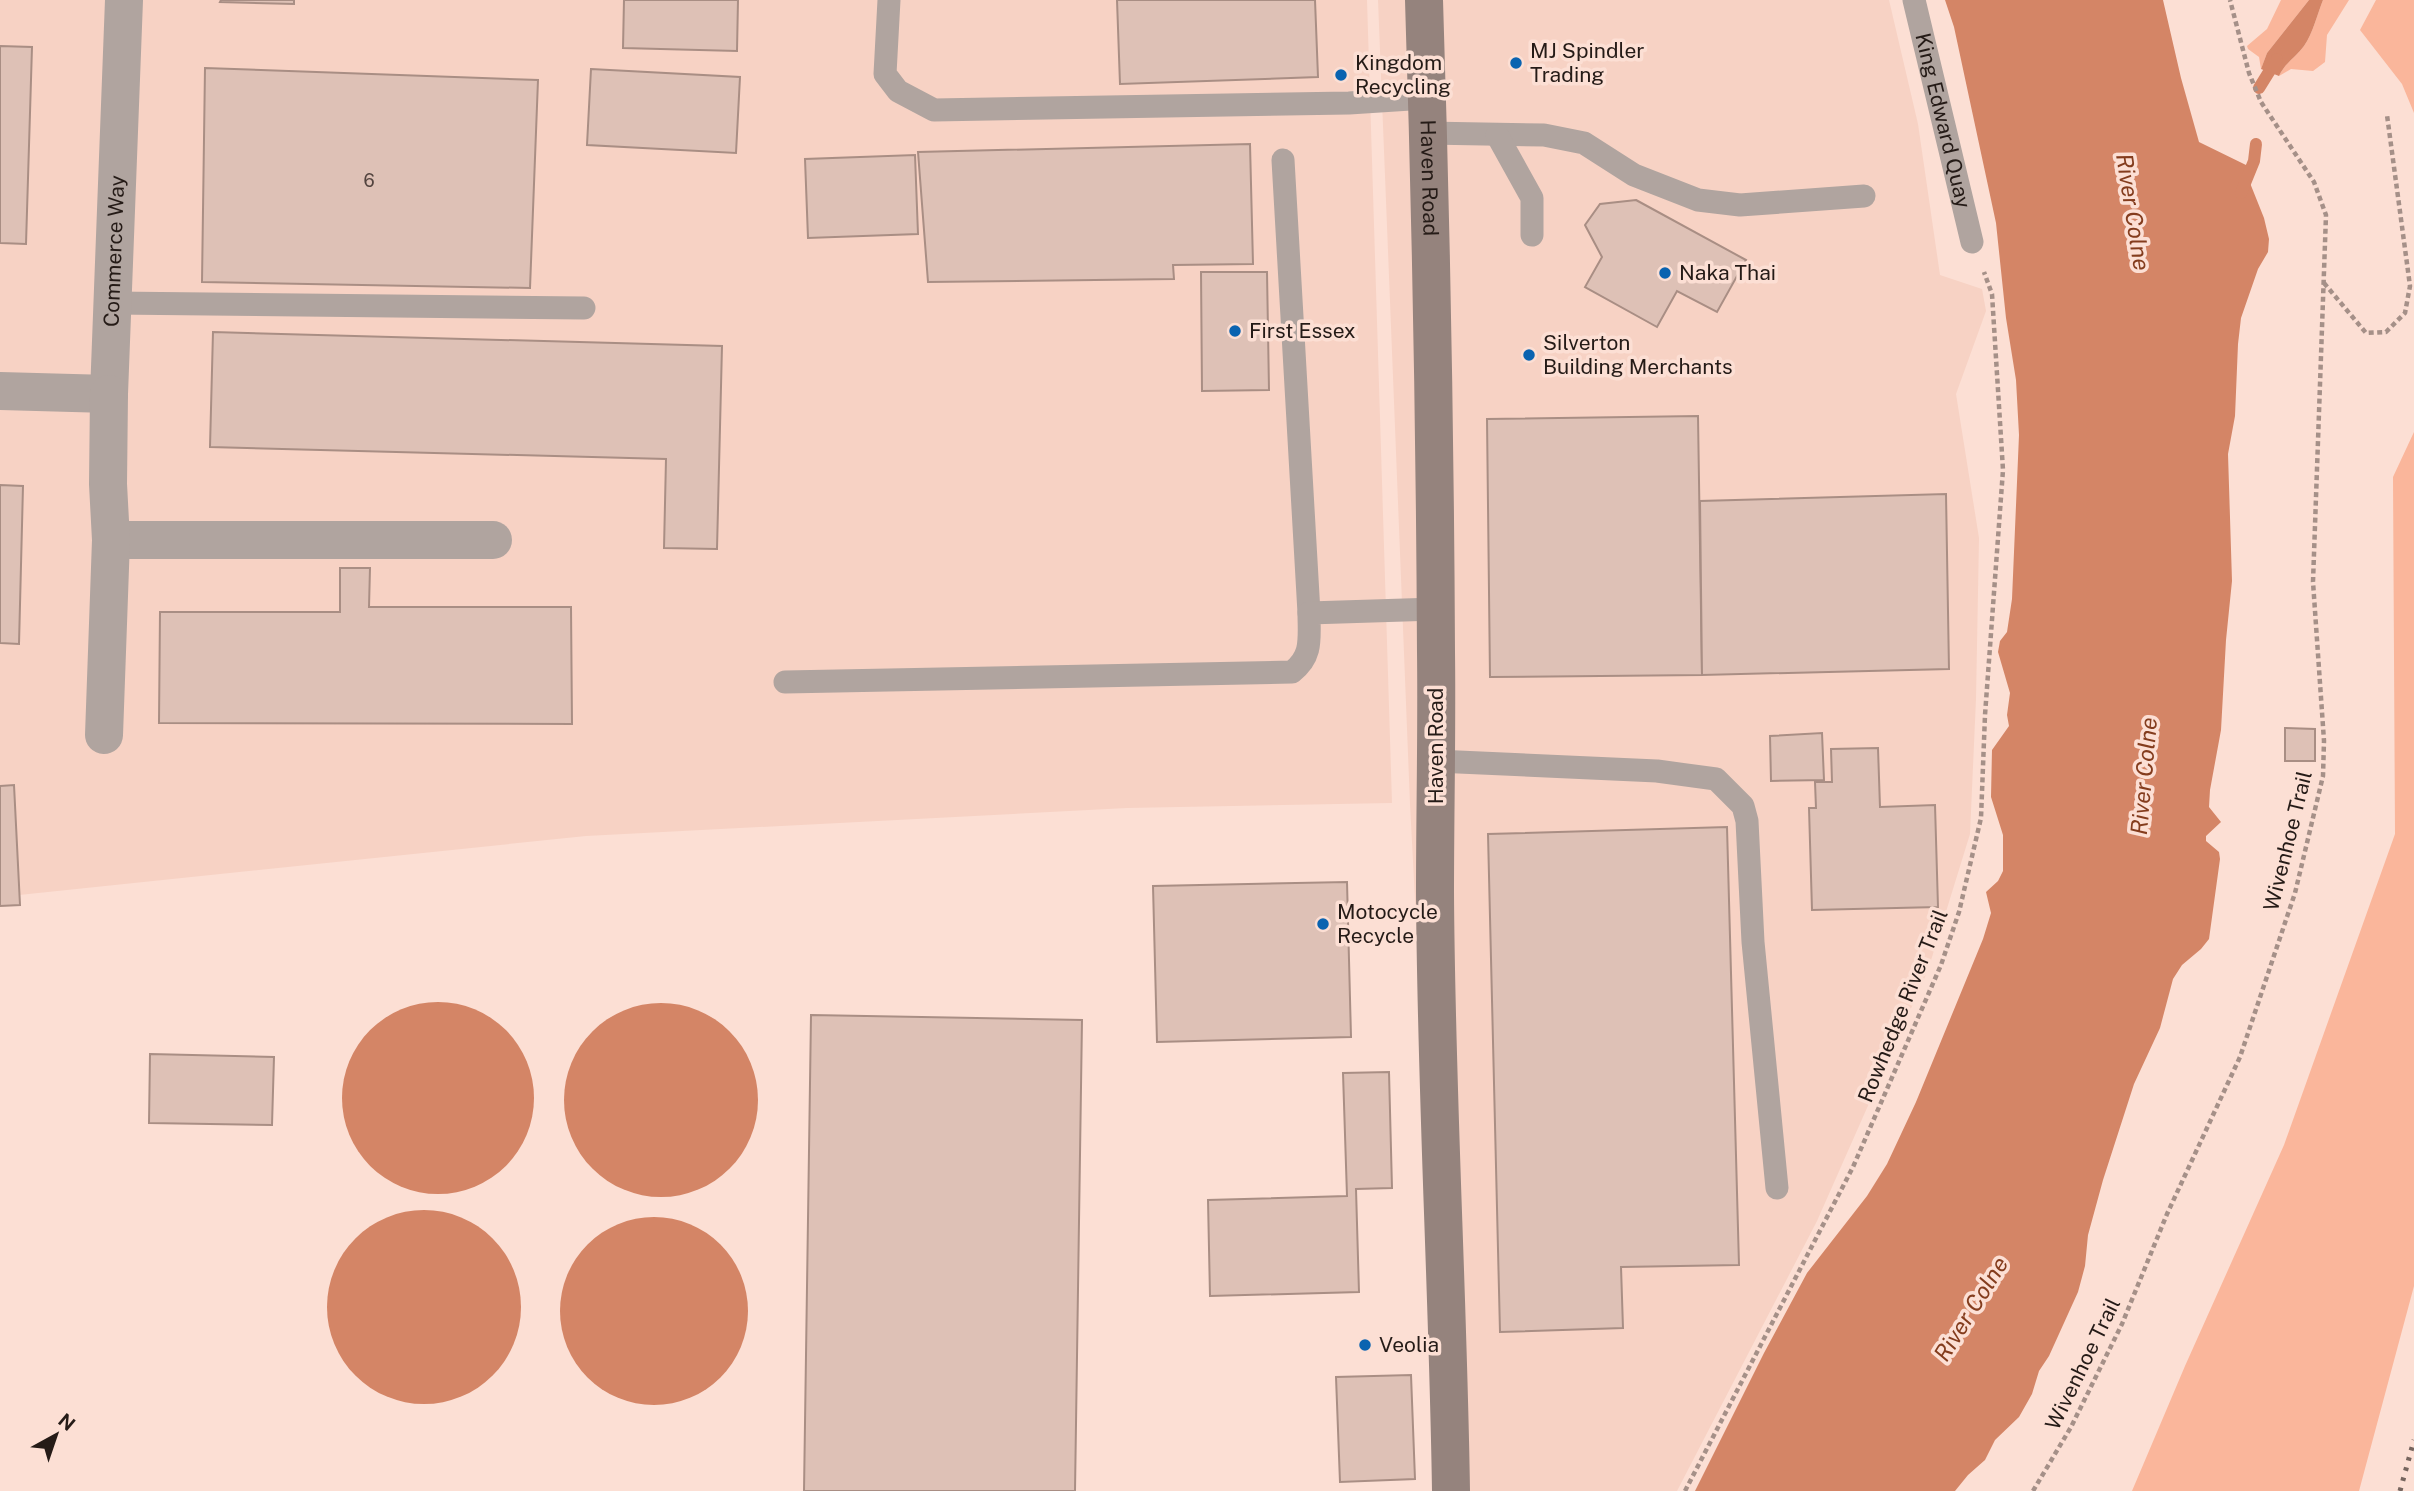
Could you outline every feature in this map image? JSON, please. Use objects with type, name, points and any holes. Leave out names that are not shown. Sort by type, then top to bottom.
[{"type":"street","name":"Commerce Way","points":[[104,734],[111,540],[108,484],[109,394],[124,0]]},
{"type":"street","name":"Haven Road","points":[[1424,0],[1436,609],[1439,1145],[1451,1491]]},
{"type":"street","points":[[0,391],[109,394]]},
{"type":"street","points":[[111,540],[493,540]]},
{"type":"lane","points":[[889,0],[885,74],[898,91],[934,110],[1335,104],[1427,116],[1497,135],[1544,135],[1584,143],[1634,175],[1698,200],[1740,205],[1864,196]]},
{"type":"lane","name":"King Edward Quay","points":[[1914,0],[1972,242]]},
{"type":"lane","points":[[1497,135],[1532,198],[1532,235]]},
{"type":"lane","points":[[785,682],[1292,672],[1303,663],[1308,649],[1309,613],[1283,160]]},
{"type":"lane","points":[[113,303],[584,308]]},
{"type":"lane","points":[[1309,613],[1436,609]]},
{"type":"lane","points":[[1436,761],[1657,771],[1716,779],[1743,806],[1747,821],[1753,942],[1777,1188]]},
{"type":"path","name":"Wivenhoe Trail","points":[[2033,1491],[2071,1427],[2122,1324],[2167,1214],[2240,1057],[2295,893],[2320,789],[2325,741],[2313,582],[2326,215],[2314,182],[2261,102],[2249,73],[2230,0]]},
{"type":"path","points":[[2323,283],[2366,333],[2386,332],[2405,313],[2410,286],[2387,115]]},
{"type":"path","name":"Rowhedge River Trail","points":[[1685,1491],[1853,1167],[1941,965],[1959,912],[1981,818],[1985,715],[2003,470],[1992,294],[1972,242]]},
{"type":"shaded area","points":[[0,0],[1367,0],[1392,803],[1127,808],[586,836],[0,897]]},
{"type":"shaded area","points":[[1378,0],[1889,0],[1918,124],[1940,275],[1982,289],[1986,311],[1956,394],[1979,538],[1970,834],[1928,970],[1817,1221],[1677,1491],[1446,1491],[1410,804]]},
{"type":"shaded area","points":[[2281,0],[2309,0],[2267,53],[2261,69],[2259,57],[2247,46],[2267,29]]},
{"type":"shaded area","points":[[2323,0],[2349,0],[2327,35],[2325,62],[2313,71],[2291,69],[2279,76],[2307,41]]},
{"type":"shaded area","points":[[2376,0],[2414,0],[2414,113],[2402,84],[2360,30]]},
{"type":"shaded area","points":[[2414,432],[2414,1286],[2359,1491],[2132,1491],[2284,1145],[2395,834],[2393,477]]},
{"type":"water","name":"River Colne","points":[[1945,0],[2163,0],[2199,142],[2246,165],[2246,173],[2264,218],[2269,239],[2268,252],[2258,269],[2241,318],[2235,416],[2228,454],[2232,581],[2221,730],[2209,807],[2221,822],[2206,836],[2206,841],[2219,852],[2220,859],[2209,939],[2182,965],[2173,979],[2160,1028],[2134,1084],[2088,1235],[2085,1266],[2078,1292],[2049,1356],[2039,1371],[2032,1394],[2019,1417],[1995,1440],[1985,1460],[1955,1491],[1695,1491],[1807,1273],[1867,1196],[1887,1164],[1916,1102],[1983,939],[1991,913],[1986,892],[1998,881],[2003,871],[2003,835],[1991,797],[1992,750],[2009,726],[2007,715],[2010,693],[1998,652],[2000,641],[2007,632],[2012,599],[2019,435],[2016,380],[1996,223],[1954,27]]},
{"type":"water","points":[[2309,0],[2323,0],[2304,46],[2279,76],[2261,69],[2267,53]]},
{"type":"water","points":[[438,1002],[475,1009],[506,1030],[527,1061],[534,1098],[527,1135],[506,1166],[475,1187],[438,1194],[401,1187],[370,1166],[349,1135],[342,1098],[349,1061],[370,1030],[401,1009]]},
{"type":"water","points":[[661,1003],[698,1010],[730,1031],[751,1063],[758,1100],[751,1137],[730,1169],[698,1190],[661,1197],[624,1190],[592,1169],[571,1137],[564,1100],[571,1063],[592,1031],[624,1010]]},
{"type":"water","points":[[424,1210],[461,1217],[493,1238],[514,1270],[521,1307],[514,1344],[493,1376],[461,1397],[424,1404],[387,1397],[355,1376],[334,1344],[327,1307],[334,1270],[355,1238],[387,1217]]},
{"type":"water","points":[[654,1217],[690,1225],[706,1233],[720,1245],[732,1259],[740,1275],[748,1311],[740,1347],[732,1363],[720,1377],[706,1389],[690,1397],[654,1405],[618,1397],[602,1389],[588,1377],[576,1363],[568,1347],[560,1311],[568,1275],[576,1259],[588,1245],[602,1233],[618,1225]]},
{"type":"building","points":[[294,0],[294,4],[220,2]]},
{"type":"building","points":[[624,0],[738,0],[737,51],[623,48]]},
{"type":"building","points":[[1117,0],[1315,0],[1318,77],[1120,84]]},
{"type":"building","points":[[0,46],[32,47],[26,244],[0,243]]},
{"type":"building","points":[[205,68],[538,80],[530,288],[202,282]]},
{"type":"building","points":[[591,69],[740,77],[736,153],[587,145]]},
{"type":"building","points":[[1250,144],[1253,264],[1173,265],[1174,279],[928,282],[918,152]]},
{"type":"building","points":[[915,155],[918,234],[808,238],[805,159]]},
{"type":"building","name":"Naka Thai","points":[[1636,200],[1746,260],[1717,312],[1677,291],[1657,327],[1585,287],[1602,257],[1585,225],[1600,204]]},
{"type":"building","name":"First Essex","points":[[1201,272],[1267,272],[1269,390],[1202,391]]},
{"type":"building","points":[[213,332],[722,346],[717,549],[664,548],[666,459],[210,447]]},
{"type":"building","points":[[1698,416],[1702,675],[1490,677],[1487,419]]},
{"type":"building","points":[[0,485],[23,486],[19,644],[0,643]]},
{"type":"building","points":[[1946,494],[1949,669],[1702,675],[1700,501]]},
{"type":"building","points":[[340,568],[370,568],[369,607],[571,607],[572,724],[159,723],[160,612],[340,612]]},
{"type":"building","points":[[2285,728],[2315,729],[2315,761],[2285,761]]},
{"type":"building","points":[[1822,733],[1824,780],[1771,781],[1770,736]]},
{"type":"building","points":[[1878,748],[1880,807],[1935,805],[1938,907],[1812,910],[1809,808],[1816,808],[1815,782],[1832,782],[1831,749]]},
{"type":"building","points":[[14,785],[20,905],[0,906],[0,786]]},
{"type":"building","points":[[1727,827],[1739,1265],[1621,1267],[1623,1328],[1500,1332],[1488,834]]},
{"type":"building","points":[[1347,882],[1351,1037],[1157,1042],[1153,886]]},
{"type":"building","points":[[811,1015],[1082,1020],[1075,1491],[804,1491]]},
{"type":"building","points":[[150,1054],[274,1057],[272,1125],[149,1123]]},
{"type":"building","points":[[1389,1072],[1392,1188],[1356,1189],[1359,1292],[1210,1296],[1208,1200],[1347,1196],[1343,1073]]},
{"type":"building","points":[[1411,1375],[1415,1479],[1340,1482],[1336,1377]]},
{"type":"waterway","points":[[2259,88],[2277,59]]},
{"type":"waterway","points":[[2241,193],[2254,161],[2256,144]]},
{"type":"railway","points":[[2400,1491],[2414,1440]]},
{"type":"place","name":"MJ Spindler Trading","points":[[1516,63]]},
{"type":"place","name":"Kingdom Recycling","points":[[1341,75]]},
{"type":"place","name":"Naka Thai","points":[[1665,273]]},
{"type":"place","name":"First Essex","points":[[1235,331]]},
{"type":"place","name":"Silverton Building Merchants","points":[[1529,355]]},
{"type":"place","name":"Motocycle Recycle","points":[[1323,924]]},
{"type":"place","name":"Veolia","points":[[1365,1345]]}]
